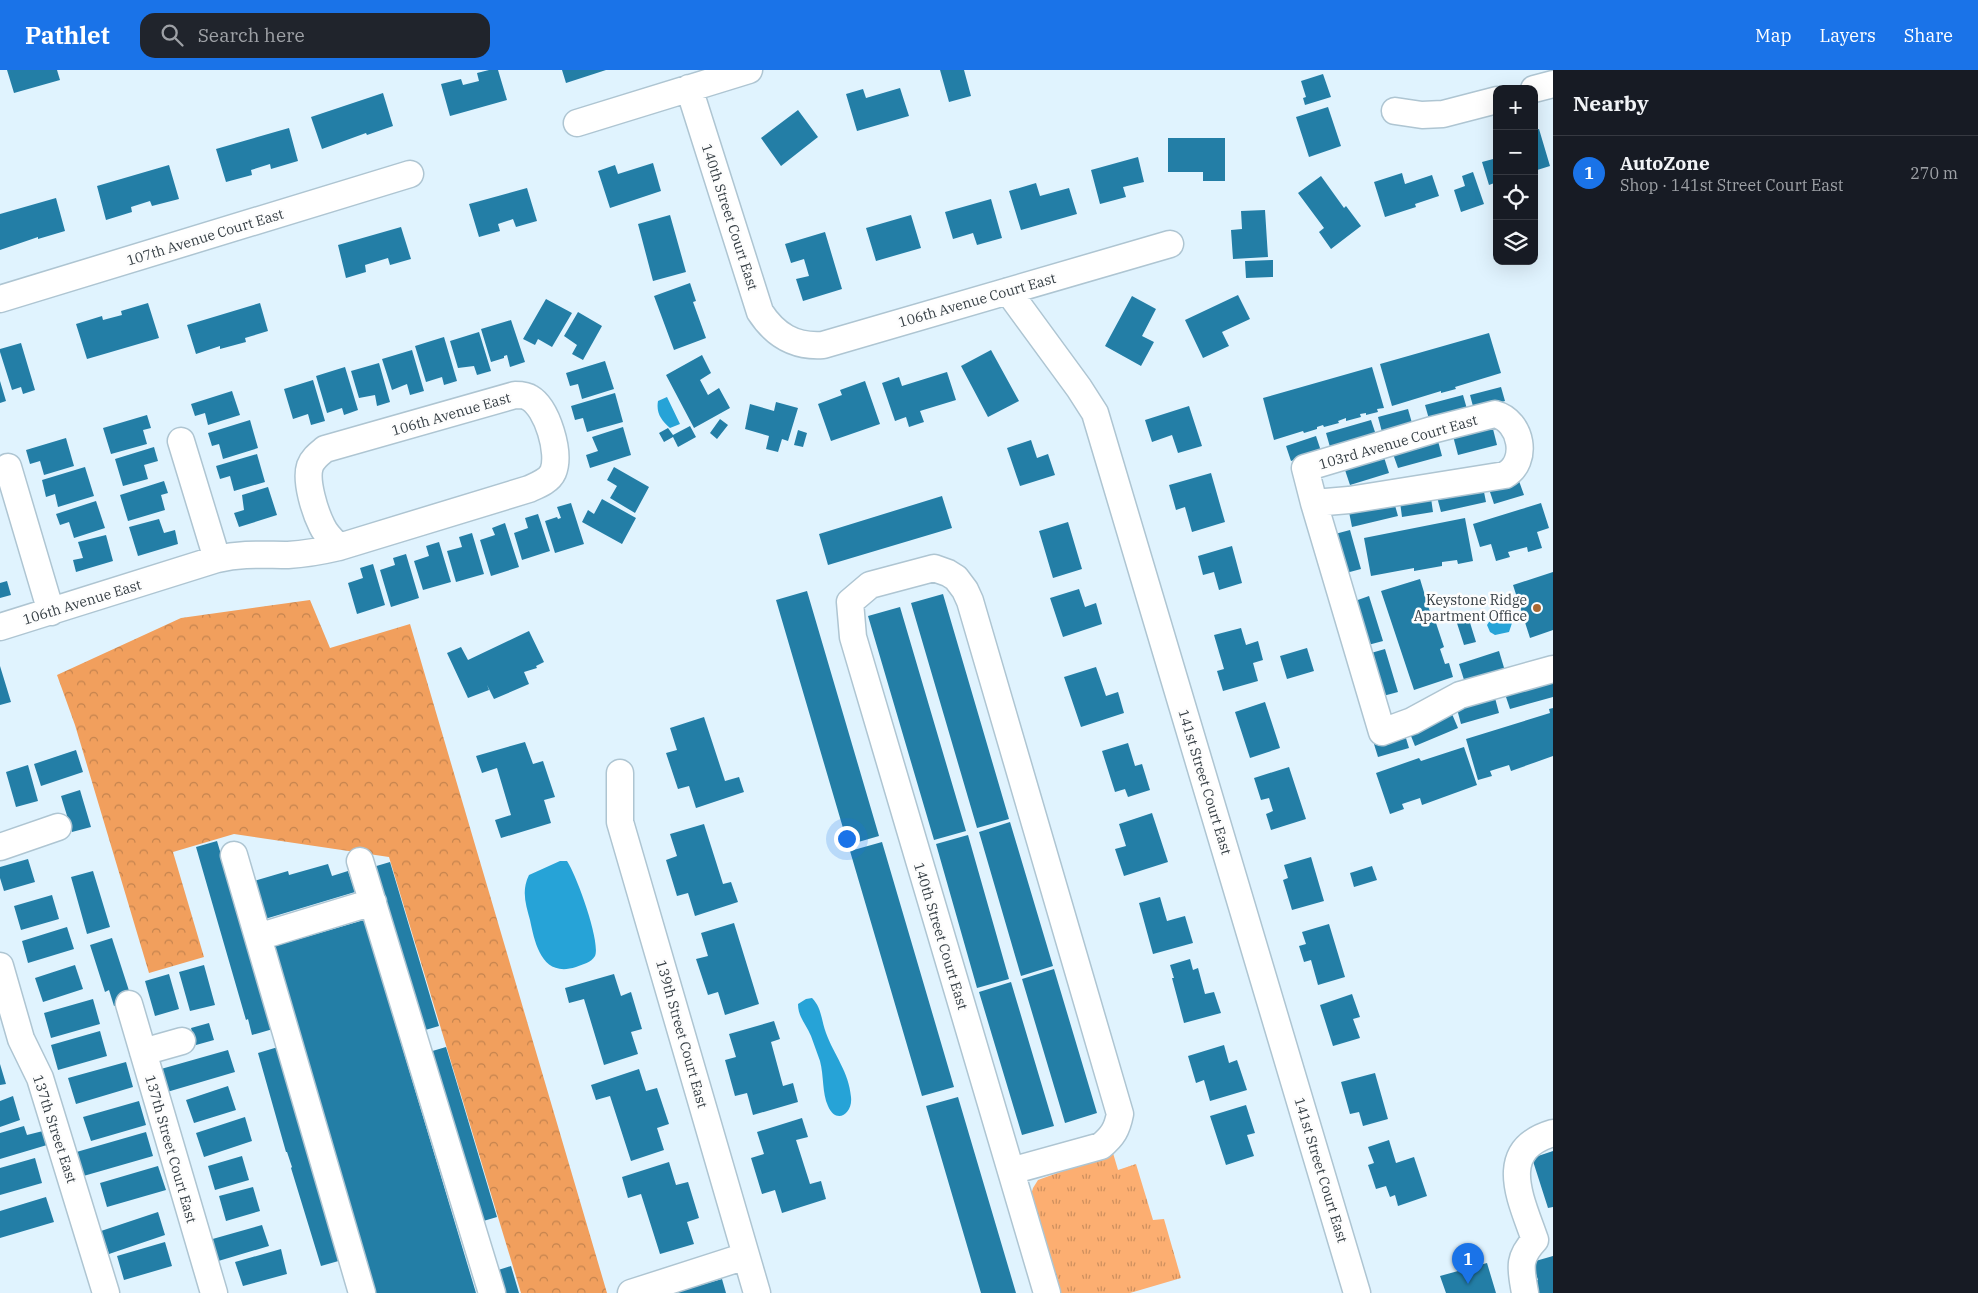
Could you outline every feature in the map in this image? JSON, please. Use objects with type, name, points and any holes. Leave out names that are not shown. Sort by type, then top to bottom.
[{"type":"street","points":[[577,123],[749,70]]},
{"type":"street","points":[[1538,88],[1553,84]]},
{"type":"street","name":"140th Street Court East","points":[[689,88],[760,312],[768,325],[784,338]]},
{"type":"street","points":[[1395,111],[1422,115],[1443,114],[1493,101]]},
{"type":"street","name":"107th Avenue Court East","points":[[0,299],[410,174]]},
{"type":"street","name":"106th Avenue Court East","points":[[784,338],[802,345],[822,345],[1170,244]]},
{"type":"street","name":"141st Street Court East","points":[[1008,291],[1095,413],[1358,1293]]},
{"type":"street","name":"106th Avenue East","points":[[0,627],[217,559],[245,554],[288,555],[311,553],[339,547],[529,489],[543,483],[553,473],[556,458],[552,432],[540,408],[530,397],[515,395],[326,450],[315,457],[310,468],[310,492],[322,527],[328,537],[339,547]]},
{"type":"street","name":"103rd Avenue Court East","points":[[1314,503],[1349,500],[1504,475],[1512,471],[1521,452],[1518,436],[1503,416],[1496,414],[1432,430],[1305,468],[1314,503],[1382,732],[1412,721],[1460,695],[1553,669]]},
{"type":"street","points":[[181,441],[217,559]]},
{"type":"street","points":[[8,466],[51,612]]},
{"type":"street","name":"140th Street Court East","points":[[1011,1172],[1101,1146],[1111,1138],[1118,1127],[1120,1114],[965,590],[948,572],[934,568],[870,585],[850,602],[853,637],[1011,1172],[1047,1293]]},
{"type":"street","name":"139th Street Court East","points":[[620,773],[620,822],[757,1293]]},
{"type":"street","points":[[0,847],[58,827]]},
{"type":"street","points":[[234,855],[362,1293]]},
{"type":"street","points":[[360,861],[492,1293]]},
{"type":"street","points":[[258,937],[373,902]]},
{"type":"street","name":"137th Street East","points":[[0,966],[21,1039],[40,1078],[106,1293]]},
{"type":"street","name":"137th Street Court East","points":[[129,1004],[214,1293]]},
{"type":"street","points":[[143,1052],[182,1041]]},
{"type":"street","points":[[1525,1293],[1521,1267],[1524,1251],[1544,1241],[1519,1193],[1516,1170],[1520,1155],[1527,1145],[1540,1137],[1553,1133]]},
{"type":"street","points":[[631,1293],[746,1256]]},
{"type":"green space","points":[[310,600],[330,648],[410,624],[607,1293],[521,1293],[389,857],[234,834],[173,852],[204,957],[149,973],[75,725],[57,675],[181,618]]},
{"type":"green space","points":[[1113,1153],[1118,1170],[1136,1164],[1153,1220],[1164,1219],[1181,1278],[1130,1293],[1058,1293],[1029,1202],[1033,1188],[1038,1180]]},
{"type":"water","points":[[667,397],[680,424],[670,428],[662,419],[658,409],[658,401]]},
{"type":"water","points":[[1504,615],[1511,618],[1512,623],[1509,632],[1495,635],[1490,632],[1487,625],[1491,619]]},
{"type":"water","points":[[560,861],[567,861],[576,879],[587,908],[596,948],[595,956],[589,962],[564,969],[555,968],[542,957],[535,939],[525,898],[525,887],[529,875]]},
{"type":"water","points":[[812,998],[820,1010],[829,1041],[850,1088],[851,1103],[847,1112],[839,1116],[831,1112],[828,1106],[820,1061],[798,1009],[798,1004]]},
{"type":"building","points":[[7,70],[57,70],[60,80],[14,93]]},
{"type":"building","points":[[498,70],[507,100],[450,116],[441,84],[461,79],[463,85],[479,81],[477,73]]},
{"type":"building","points":[[562,70],[606,70],[566,83]]},
{"type":"building","points":[[940,70],[964,70],[971,96],[949,102]]},
{"type":"building","points":[[1323,74],[1331,97],[1305,105],[1303,98],[1306,97],[1301,81]]},
{"type":"building","points":[[900,88],[909,116],[857,131],[846,94],[863,89],[866,98]]},
{"type":"building","points":[[383,93],[393,126],[367,135],[366,133],[322,149],[311,117]]},
{"type":"building","points":[[1328,107],[1341,146],[1309,157],[1296,117]]},
{"type":"building","points":[[798,110],[818,137],[781,166],[761,138]]},
{"type":"building","points":[[289,128],[298,161],[271,169],[270,164],[251,170],[252,175],[226,182],[216,149]]},
{"type":"building","points":[[1538,130],[1550,166],[1538,170]]},
{"type":"building","points":[[1168,138],[1225,138],[1225,181],[1203,181],[1203,172],[1168,172]]},
{"type":"building","points":[[1138,157],[1144,182],[1123,187],[1126,197],[1100,204],[1091,170]]},
{"type":"building","points":[[1493,159],[1493,184],[1489,185],[1482,162]]},
{"type":"building","points":[[653,163],[661,191],[610,208],[598,171],[615,165],[618,174]]},
{"type":"building","points":[[169,165],[179,199],[152,206],[150,201],[131,207],[132,212],[106,220],[97,186]]},
{"type":"building","points":[[1473,172],[1484,204],[1461,212],[1454,190],[1465,186],[1462,176]]},
{"type":"building","points":[[1402,173],[1405,184],[1432,175],[1439,196],[1415,204],[1416,207],[1385,217],[1374,182]]},
{"type":"building","points":[[1321,176],[1344,208],[1346,206],[1361,226],[1331,249],[1319,232],[1324,228],[1298,193]]},
{"type":"building","points":[[1036,183],[1040,196],[1069,188],[1077,214],[1021,230],[1009,191]]},
{"type":"building","points":[[527,188],[537,221],[516,227],[513,219],[498,224],[500,231],[479,237],[469,204]]},
{"type":"building","points":[[56,198],[65,231],[38,239],[38,237],[0,250],[0,214]]},
{"type":"building","points":[[991,199],[1002,238],[977,245],[973,233],[953,239],[945,212]]},
{"type":"building","points":[[1265,210],[1268,257],[1233,259],[1231,230],[1242,229],[1241,211]]},
{"type":"building","points":[[670,215],[686,272],[653,281],[638,224]]},
{"type":"building","points":[[911,215],[921,248],[876,261],[866,228]]},
{"type":"building","points":[[401,227],[411,259],[390,265],[388,258],[365,265],[366,272],[346,278],[338,245]]},
{"type":"building","points":[[825,232],[842,289],[803,301],[796,279],[809,276],[804,259],[791,263],[785,244]]},
{"type":"building","points":[[1273,260],[1273,277],[1246,278],[1245,261]]},
{"type":"building","points":[[690,283],[696,301],[693,302],[706,338],[674,350],[654,296]]},
{"type":"building","points":[[1238,295],[1250,319],[1222,332],[1229,346],[1203,358],[1185,320]]},
{"type":"building","points":[[1132,296],[1156,309],[1142,336],[1154,342],[1141,366],[1105,346]]},
{"type":"building","points":[[546,299],[572,313],[552,347],[538,339],[535,345],[523,339]]},
{"type":"building","points":[[148,303],[159,338],[87,359],[76,324],[102,316],[103,320],[122,315],[121,311]]},
{"type":"building","points":[[260,303],[268,331],[245,338],[246,342],[220,349],[220,346],[196,354],[187,325]]},
{"type":"building","points":[[578,312],[602,326],[583,360],[572,354],[577,345],[564,336]]},
{"type":"building","points":[[511,320],[525,362],[510,367],[507,355],[504,358],[491,362],[481,329]]},
{"type":"building","points":[[479,332],[491,371],[477,375],[474,366],[458,368],[450,341]]},
{"type":"building","points":[[1489,333],[1501,373],[1455,387],[1456,389],[1441,393],[1441,391],[1392,406],[1380,364]]},
{"type":"building","points":[[444,337],[457,381],[444,385],[442,377],[426,382],[415,346]]},
{"type":"building","points":[[21,343],[35,390],[23,394],[21,387],[12,390],[0,352],[0,349]]},
{"type":"building","points":[[412,350],[424,391],[410,395],[407,384],[392,390],[382,359]]},
{"type":"building","points":[[991,350],[1019,401],[988,417],[961,366]]},
{"type":"building","points":[[702,355],[711,373],[700,380],[708,395],[719,388],[730,408],[694,428],[666,375]]},
{"type":"building","points":[[605,361],[614,389],[582,399],[578,384],[570,386],[566,373]]},
{"type":"building","points":[[379,363],[390,402],[377,406],[375,395],[359,398],[351,371]]},
{"type":"building","points":[[345,367],[358,410],[344,415],[342,408],[327,413],[316,376]]},
{"type":"building","points":[[1372,367],[1384,408],[1377,409],[1378,412],[1366,415],[1366,413],[1360,414],[1361,417],[1346,421],[1346,418],[1338,421],[1339,423],[1324,427],[1323,425],[1304,433],[1303,431],[1274,440],[1263,398]]},
{"type":"building","points":[[947,372],[956,400],[920,411],[924,422],[909,427],[906,417],[895,421],[882,383],[899,377],[902,386]]},
{"type":"building","points":[[313,380],[325,421],[311,425],[308,414],[293,419],[284,389]]},
{"type":"building","points":[[0,381],[6,401],[0,403]]},
{"type":"building","points":[[865,381],[880,424],[831,441],[818,404],[842,395],[840,390]]},
{"type":"building","points":[[1501,387],[1505,401],[1474,410],[1470,395]]},
{"type":"building","points":[[232,391],[240,415],[208,425],[205,413],[195,416],[191,404]]},
{"type":"building","points":[[615,393],[623,422],[587,432],[583,418],[575,420],[571,406]]},
{"type":"building","points":[[1463,395],[1467,409],[1429,419],[1425,405]]},
{"type":"building","points":[[776,402],[798,408],[788,441],[782,439],[778,452],[766,449],[769,436],[745,429],[750,404],[774,411]]},
{"type":"building","points":[[1189,406],[1202,446],[1178,453],[1172,435],[1152,442],[1145,420]]},
{"type":"building","points":[[1408,409],[1412,423],[1382,432],[1378,417]]},
{"type":"building","points":[[147,415],[151,428],[143,430],[147,444],[111,454],[103,428]]},
{"type":"building","points":[[720,419],[728,425],[717,439],[710,433]]},
{"type":"building","points":[[250,420],[258,448],[223,459],[219,444],[212,446],[208,433]]},
{"type":"building","points":[[1371,420],[1376,435],[1330,447],[1326,433]]},
{"type":"building","points":[[1492,425],[1497,445],[1458,455],[1453,436]]},
{"type":"building","points":[[690,426],[696,437],[678,447],[673,437],[664,442],[659,433],[668,428],[673,435]]},
{"type":"building","points":[[623,427],[631,455],[590,468],[586,455],[598,451],[592,437]]},
{"type":"building","points":[[798,430],[807,433],[803,447],[794,445]]},
{"type":"building","points":[[1316,436],[1321,451],[1291,461],[1286,446]]},
{"type":"building","points":[[66,438],[74,466],[44,475],[40,461],[30,464],[26,450]]},
{"type":"building","points":[[1031,440],[1037,458],[1048,454],[1055,475],[1020,486],[1007,448]]},
{"type":"building","points":[[1438,441],[1442,456],[1398,468],[1393,454]]},
{"type":"building","points":[[154,447],[158,461],[144,465],[148,479],[123,486],[115,459]]},
{"type":"building","points":[[257,454],[265,482],[234,491],[230,476],[220,479],[216,466]]},
{"type":"building","points":[[1383,454],[1389,473],[1350,485],[1344,467]]},
{"type":"building","points":[[85,467],[94,496],[58,507],[55,494],[46,497],[42,480]]},
{"type":"building","points":[[614,467],[649,487],[635,513],[610,498],[617,486],[607,480]]},
{"type":"building","points":[[1211,473],[1225,522],[1192,532],[1185,507],[1176,510],[1169,485]]},
{"type":"building","points":[[164,481],[168,493],[161,495],[165,510],[128,521],[120,495]]},
{"type":"building","points":[[1519,481],[1524,495],[1494,504],[1489,489]]},
{"type":"building","points":[[268,487],[277,515],[239,527],[234,513],[244,510],[242,495]]},
{"type":"building","points":[[1483,487],[1486,502],[1441,512],[1437,497]]},
{"type":"building","points":[[942,496],[952,528],[828,565],[819,534]]},
{"type":"building","points":[[1431,498],[1433,512],[1402,517],[1400,502]]},
{"type":"building","points":[[602,499],[636,518],[622,544],[582,522],[588,510],[594,514]]},
{"type":"building","points":[[96,501],[105,528],[74,538],[69,522],[60,525],[56,514]]},
{"type":"building","points":[[1394,502],[1398,516],[1352,527],[1349,512]]},
{"type":"building","points":[[571,503],[584,544],[555,553],[545,521],[557,517],[558,519],[561,518],[557,507]]},
{"type":"building","points":[[1541,503],[1549,528],[1537,532],[1542,548],[1528,552],[1527,547],[1508,552],[1510,557],[1496,561],[1491,544],[1480,547],[1473,524]]},
{"type":"building","points":[[538,514],[550,551],[522,560],[514,533],[528,528],[525,518]]},
{"type":"building","points":[[1465,518],[1473,561],[1458,564],[1457,560],[1442,562],[1442,566],[1414,571],[1414,568],[1371,576],[1364,538]]},
{"type":"building","points":[[159,519],[164,533],[175,530],[178,544],[138,556],[129,527]]},
{"type":"building","points":[[1068,522],[1082,569],[1053,578],[1039,531]]},
{"type":"building","points":[[505,523],[519,567],[491,576],[480,540],[495,535],[492,528]]},
{"type":"building","points":[[1350,530],[1361,569],[1346,573],[1335,534]]},
{"type":"building","points":[[472,533],[484,574],[456,582],[447,551],[462,547],[459,537]]},
{"type":"building","points":[[106,535],[113,561],[76,572],[73,560],[83,558],[78,542]]},
{"type":"building","points":[[439,542],[451,582],[423,590],[414,561],[429,556],[426,546]]},
{"type":"building","points":[[1232,546],[1242,583],[1219,590],[1214,572],[1203,575],[1198,556]]},
{"type":"building","points":[[406,554],[419,598],[391,607],[380,570],[395,565],[393,558]]},
{"type":"building","points":[[373,564],[385,605],[357,614],[348,583],[363,578],[360,568]]},
{"type":"building","name":"Keystone Ridge Apartment Office","points":[[1553,572],[1553,630],[1530,638],[1513,585]]},
{"type":"building","points":[[1420,579],[1430,612],[1426,614],[1429,622],[1435,620],[1444,647],[1440,649],[1445,664],[1449,663],[1453,677],[1414,690],[1381,591]]},
{"type":"building","points":[[7,581],[11,595],[0,598],[0,583]]},
{"type":"building","points":[[1079,589],[1085,607],[1096,603],[1102,624],[1063,637],[1050,598]]},
{"type":"building","points":[[807,591],[879,836],[848,845],[776,600]]},
{"type":"building","points":[[943,594],[1009,819],[977,828],[911,603]]},
{"type":"building","points":[[1369,596],[1383,641],[1368,645],[1355,601]]},
{"type":"building","points":[[900,607],[966,831],[934,840],[868,616]]},
{"type":"building","points":[[1467,613],[1476,642],[1464,645],[1455,617]]},
{"type":"building","points":[[1241,628],[1246,645],[1258,641],[1263,660],[1253,663],[1258,681],[1223,691],[1217,671],[1224,669],[1214,635]]},
{"type":"building","points":[[529,631],[544,662],[536,666],[537,668],[524,672],[529,684],[494,699],[487,685],[489,690],[468,698],[447,653],[461,647],[468,660]]},
{"type":"building","points":[[1307,648],[1314,671],[1287,679],[1280,656]]},
{"type":"building","points":[[1385,649],[1398,692],[1383,696],[1371,653]]},
{"type":"building","points":[[1499,651],[1505,671],[1465,683],[1459,664]]},
{"type":"building","points":[[0,666],[11,702],[0,705]]},
{"type":"building","points":[[1096,667],[1106,696],[1118,692],[1124,713],[1081,727],[1064,677]]},
{"type":"building","points":[[1553,680],[1553,697],[1510,709],[1505,694]]},
{"type":"building","points":[[1495,698],[1499,713],[1461,724],[1457,709]]},
{"type":"building","points":[[1265,702],[1280,748],[1250,758],[1235,712]]},
{"type":"building","points":[[1553,708],[1553,756],[1511,771],[1509,765],[1490,771],[1492,776],[1478,780],[1466,739],[1550,713],[1549,709]]},
{"type":"building","points":[[1452,714],[1458,728],[1415,746],[1409,731]]},
{"type":"building","points":[[704,717],[725,781],[739,777],[744,792],[696,808],[689,786],[678,789],[666,753],[677,750],[670,728]]},
{"type":"building","points":[[1405,735],[1409,748],[1378,757],[1374,744]]},
{"type":"building","points":[[525,742],[533,764],[543,761],[555,797],[544,800],[551,823],[501,838],[495,820],[511,815],[497,768],[482,773],[476,756]]},
{"type":"building","points":[[1128,743],[1135,766],[1142,764],[1150,790],[1128,797],[1125,789],[1115,792],[1102,751]]},
{"type":"building","points":[[1464,747],[1477,785],[1422,805],[1420,798],[1402,804],[1404,809],[1390,814],[1376,773],[1419,758],[1421,761]]},
{"type":"building","points":[[76,750],[83,772],[41,786],[34,764]]},
{"type":"building","points":[[28,765],[38,801],[16,807],[6,772]]},
{"type":"building","points":[[1289,767],[1306,819],[1271,830],[1266,814],[1273,811],[1269,798],[1261,800],[1254,778]]},
{"type":"building","points":[[80,790],[91,827],[72,832],[61,796]]},
{"type":"building","points":[[1152,813],[1168,862],[1124,876],[1115,849],[1126,846],[1119,824]]},
{"type":"building","points":[[1010,822],[1053,966],[1021,976],[979,832]]},
{"type":"building","points":[[704,824],[723,884],[731,882],[738,902],[695,916],[688,893],[677,896],[666,860],[677,856],[670,834]]},
{"type":"building","points":[[968,835],[1009,979],[977,988],[936,844]]},
{"type":"building","points":[[217,841],[273,1029],[252,1035],[196,847]]},
{"type":"building","points":[[882,842],[954,1087],[922,1096],[850,851]]},
{"type":"building","points":[[1311,857],[1324,901],[1292,910],[1283,880],[1288,878],[1284,865]]},
{"type":"building","points":[[28,859],[35,882],[4,891],[0,878],[0,867]]},
{"type":"building","points":[[390,862],[439,1026],[422,1031],[373,867]]},
{"type":"building","points":[[328,864],[332,876],[348,871],[355,892],[265,919],[254,881],[288,871],[289,875]]},
{"type":"building","points":[[1372,866],[1377,880],[1354,887],[1350,873]]},
{"type":"building","points":[[93,871],[110,927],[87,934],[71,877]]},
{"type":"building","points":[[52,895],[59,919],[21,930],[14,906]]},
{"type":"building","points":[[1160,897],[1167,921],[1185,916],[1193,943],[1153,954],[1139,903]]},
{"type":"building","points":[[364,920],[476,1293],[376,1293],[272,947]]},
{"type":"building","points":[[734,923],[759,1004],[725,1015],[718,992],[708,995],[696,959],[708,956],[701,933]]},
{"type":"building","points":[[1329,924],[1345,977],[1318,985],[1311,960],[1304,962],[1299,946],[1306,944],[1302,932]]},
{"type":"building","points":[[67,927],[74,949],[28,963],[22,941]]},
{"type":"building","points":[[112,938],[132,1000],[114,1006],[109,990],[105,992],[90,945]]},
{"type":"building","points":[[1190,959],[1193,970],[1198,968],[1205,994],[1214,992],[1221,1013],[1184,1023],[1170,965]]},
{"type":"building","points":[[75,965],[83,989],[43,1002],[35,978]]},
{"type":"building","points":[[204,965],[215,1005],[190,1011],[179,972]]},
{"type":"building","points":[[1054,969],[1097,1113],[1065,1123],[1022,979]]},
{"type":"building","points":[[169,974],[179,1009],[155,1016],[145,981]]},
{"type":"building","points":[[614,974],[621,996],[631,992],[642,1029],[631,1032],[638,1054],[604,1065],[584,999],[569,1003],[565,988]]},
{"type":"building","points":[[1011,982],[1054,1126],[1022,1135],[979,992]]},
{"type":"building","points":[[1352,994],[1360,1017],[1353,1019],[1360,1038],[1333,1046],[1320,1005]]},
{"type":"building","points":[[93,999],[100,1024],[51,1038],[44,1013]]},
{"type":"building","points":[[774,1021],[780,1039],[771,1042],[783,1086],[793,1083],[798,1102],[753,1115],[747,1093],[735,1096],[725,1060],[736,1057],[729,1034]]},
{"type":"building","points":[[209,1023],[214,1040],[196,1045],[191,1028]]},
{"type":"building","points":[[100,1031],[107,1056],[58,1070],[51,1045]]},
{"type":"building","points":[[1224,1045],[1229,1063],[1237,1060],[1247,1090],[1210,1101],[1204,1080],[1196,1083],[1188,1056]]},
{"type":"building","points":[[278,1047],[342,1260],[321,1266],[258,1053]]},
{"type":"building","points":[[446,1047],[497,1217],[480,1222],[429,1052]]},
{"type":"building","points":[[228,1050],[235,1072],[167,1092],[161,1069]]},
{"type":"building","points":[[126,1062],[133,1087],[76,1104],[68,1078]]},
{"type":"building","points":[[0,1064],[6,1084],[0,1085]]},
{"type":"building","points":[[639,1069],[646,1091],[657,1088],[669,1124],[657,1128],[664,1150],[631,1161],[610,1096],[596,1100],[591,1085]]},
{"type":"building","points":[[1375,1073],[1388,1119],[1363,1126],[1359,1112],[1350,1114],[1341,1082]]},
{"type":"building","points":[[228,1086],[236,1110],[194,1123],[186,1100]]},
{"type":"building","points":[[13,1096],[20,1120],[0,1127],[0,1101]]},
{"type":"building","points":[[958,1097],[1016,1293],[981,1293],[926,1106]]},
{"type":"building","points":[[139,1101],[146,1125],[91,1141],[83,1117]]},
{"type":"building","points":[[1246,1105],[1255,1133],[1247,1135],[1254,1156],[1226,1165],[1210,1116]]},
{"type":"building","points":[[245,1117],[252,1141],[204,1157],[196,1133]]},
{"type":"building","points":[[802,1118],[808,1137],[796,1140],[810,1184],[821,1181],[826,1199],[782,1213],[775,1190],[762,1194],[751,1158],[764,1154],[757,1132]]},
{"type":"building","points":[[24,1126],[27,1135],[43,1131],[47,1145],[0,1159],[0,1133]]},
{"type":"building","points":[[146,1132],[153,1156],[80,1177],[73,1153]]},
{"type":"building","points":[[1389,1140],[1396,1163],[1414,1157],[1427,1196],[1398,1206],[1395,1195],[1390,1197],[1386,1186],[1376,1189],[1368,1165],[1374,1163],[1368,1147]]},
{"type":"building","points":[[1553,1151],[1553,1207],[1548,1208],[1532,1158]]},
{"type":"building","points":[[242,1156],[249,1180],[215,1190],[208,1166]]},
{"type":"building","points":[[35,1158],[42,1183],[0,1195],[0,1168]]},
{"type":"building","points":[[669,1162],[676,1185],[688,1182],[699,1218],[687,1222],[694,1244],[660,1254],[641,1194],[628,1198],[622,1177]]},
{"type":"building","points":[[158,1166],[166,1190],[107,1207],[100,1183]]},
{"type":"building","points":[[253,1187],[260,1211],[226,1221],[219,1196]]},
{"type":"building","points":[[46,1197],[54,1222],[0,1238],[0,1211]]},
{"type":"building","points":[[158,1212],[165,1235],[109,1254],[101,1231]]},
{"type":"building","points":[[262,1225],[269,1246],[215,1262],[209,1240]]},
{"type":"building","points":[[165,1242],[172,1266],[124,1280],[117,1256]]},
{"type":"building","points":[[281,1249],[287,1274],[243,1286],[235,1262]]},
{"type":"building","points":[[1553,1256],[1553,1293],[1536,1293],[1532,1282],[1538,1280],[1532,1262]]},
{"type":"building","points":[[1487,1263],[1496,1293],[1446,1293],[1440,1276]]},
{"type":"building","points":[[511,1266],[519,1293],[499,1293],[492,1272]]},
{"type":"building","points":[[722,1279],[726,1293],[677,1293],[677,1292]]},
{"type":"place","name":"Keystone Ridge Apartment Office","points":[[1537,608]]},
{"type":"place","name":"AutoZone","points":[[1468,1284]]}]
